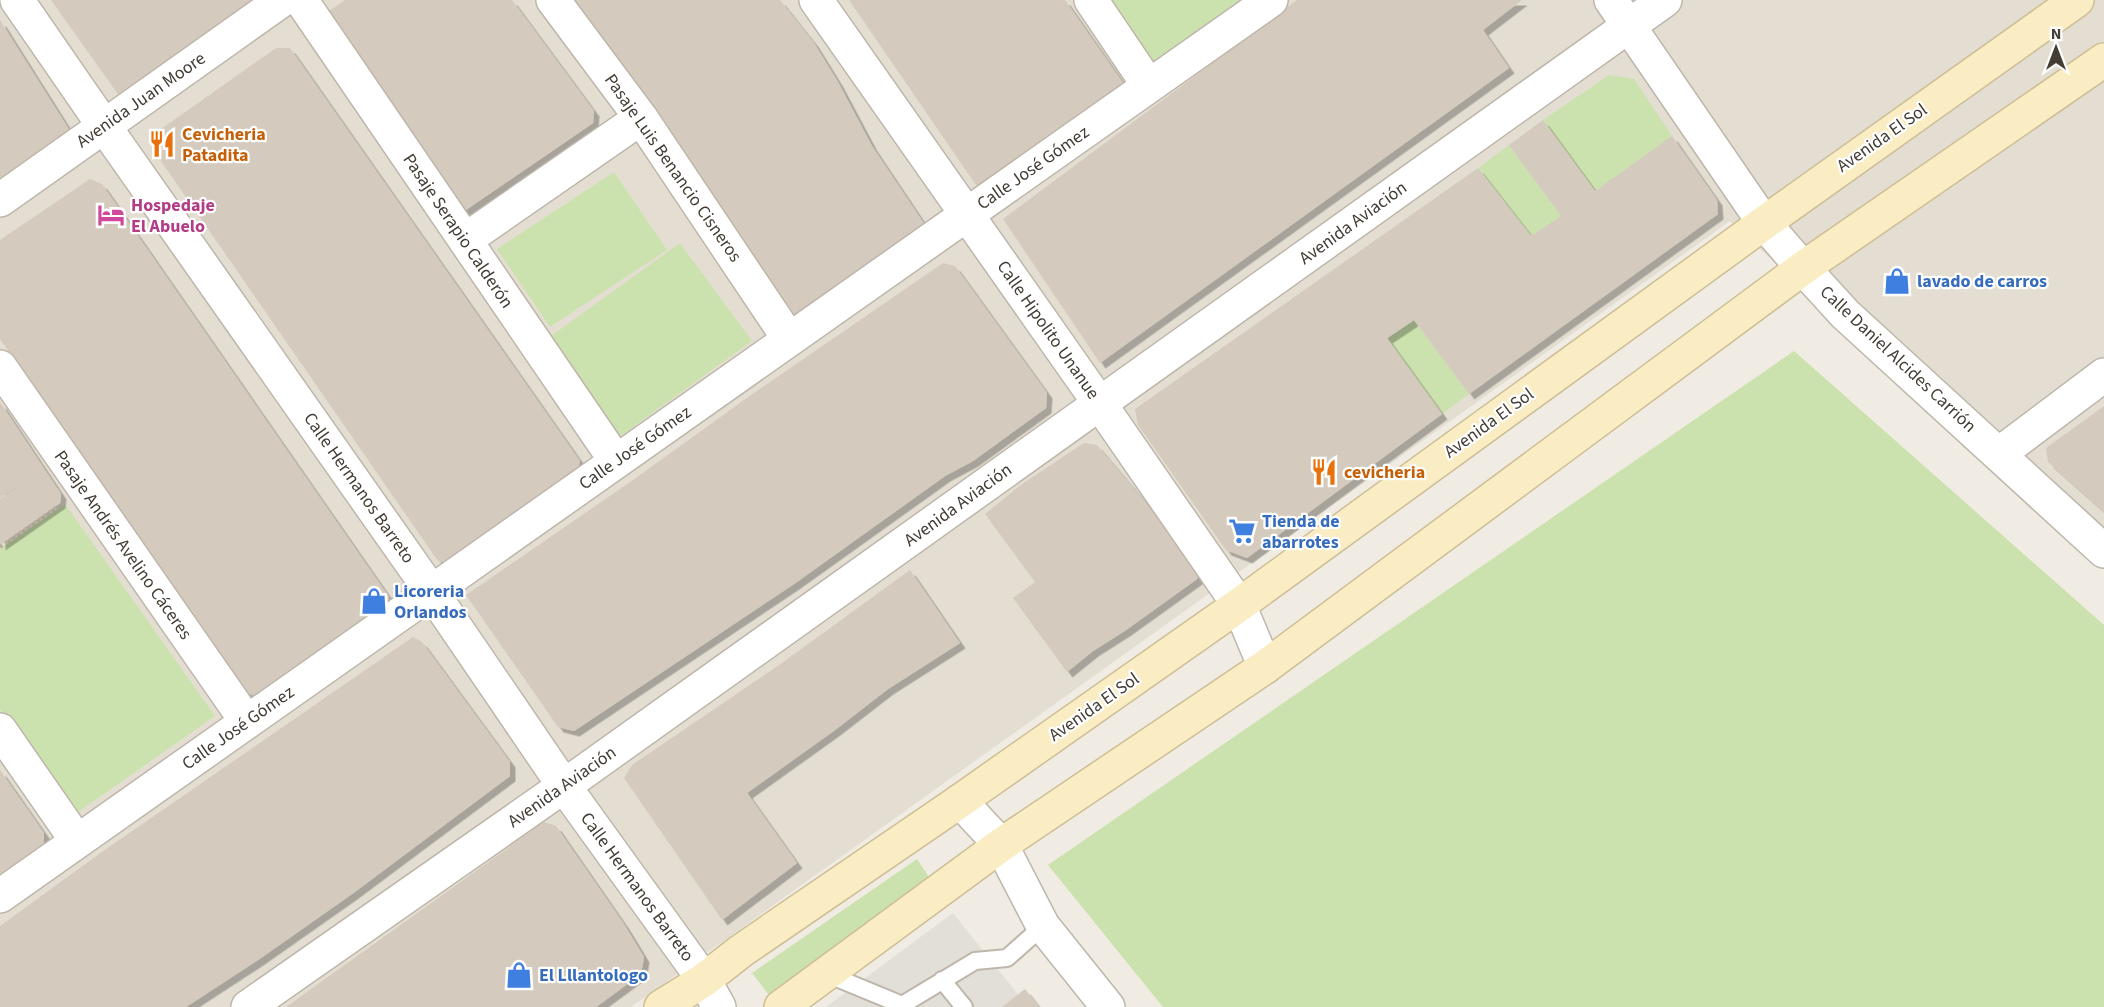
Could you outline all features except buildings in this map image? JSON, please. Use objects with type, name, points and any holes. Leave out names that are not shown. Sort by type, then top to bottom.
[{"type":"main road","name":"Avenida El Sol","points":[[661,1007],[711,994],[741,951],[1239,605],[1764,223],[2077,0]]},
{"type":"main road","points":[[781,1007],[1001,845],[1265,668],[1803,268],[2104,60]]},
{"type":"street","name":"Calle Hermanos Barreto","points":[[17,0],[711,994]]},
{"type":"street","name":"Avenida Juan Moore","points":[[0,200],[282,0]]},
{"type":"street","name":"Pasaje Serapio Calderón","points":[[301,0],[616,461]]},
{"type":"street","name":"Pasaje Luis Benancio Cisneros","points":[[553,0],[641,118],[789,339]]},
{"type":"street","name":"Calle Hipolito Unanue","points":[[816,0],[1239,605],[1265,668]]},
{"type":"street","points":[[1090,0],[1149,86]]},
{"type":"street","name":"Calle José Gómez","points":[[0,896],[1271,0]]},
{"type":"street","name":"Avenida Aviación","points":[[248,1007],[564,786],[1100,404],[1620,13],[1665,0]]},
{"type":"street","name":"Calle Daniel Alcides Carrión","points":[[1620,13],[1764,223],[1803,268],[1845,314],[2104,551]]},
{"type":"street","points":[[465,240],[641,118]]},
{"type":"street","name":"Pasaje Andrés Avelino Cáceres","points":[[0,367],[247,722]]},
{"type":"street","points":[[1999,454],[2104,375]]},
{"type":"street","points":[[0,730],[77,841]]},
{"type":"street","points":[[960,801],[1001,845],[1043,926],[1108,1007]]},
{"type":"lane","points":[[827,974],[902,1005],[975,961],[1007,957],[1043,926]]},
{"type":"lane","points":[[942,980],[964,1007]]},
{"type":"path","points":[[0,547],[84,488]]},
{"type":"shaded area","points":[[0,0],[2104,0],[2104,569],[1730,221],[631,1007],[0,1007]]},
{"type":"shaded area","points":[[953,913],[1028,1007],[826,1007]]},
{"type":"green space","points":[[1107,0],[1246,0],[1149,64]]},
{"type":"green space","points":[[1609,75],[1634,79],[1672,136],[1595,191],[1543,120]]},
{"type":"green space","points":[[1509,145],[1561,216],[1531,236],[1478,168]]},
{"type":"green space","points":[[614,172],[667,250],[550,327],[497,249]]},
{"type":"green space","points":[[680,243],[752,341],[619,437],[547,339]]},
{"type":"green space","points":[[1414,320],[1469,394],[1442,414],[1387,339]]},
{"type":"green space","points":[[1794,351],[2104,625],[2104,1007],[1163,1007],[1048,865]]},
{"type":"green space","points":[[65,504],[215,716],[74,815],[0,709],[0,549]]},
{"type":"green space","points":[[917,859],[933,883],[769,995],[752,973]]},
{"type":"place","name":"Cevicheria Patadita","points":[[162,144]]},
{"type":"place","name":"Hospedaje El Abuelo","points":[[111,215]]},
{"type":"place","name":"lavado de carros","points":[[1897,281]]},
{"type":"place","name":"cevicheria","points":[[1324,472]]},
{"type":"place","name":"Tienda de abarrotes","points":[[1242,531]]},
{"type":"place","name":"Licoreria Orlandos","points":[[374,601]]},
{"type":"place","name":"El Lllantologo","points":[[519,975]]}]
